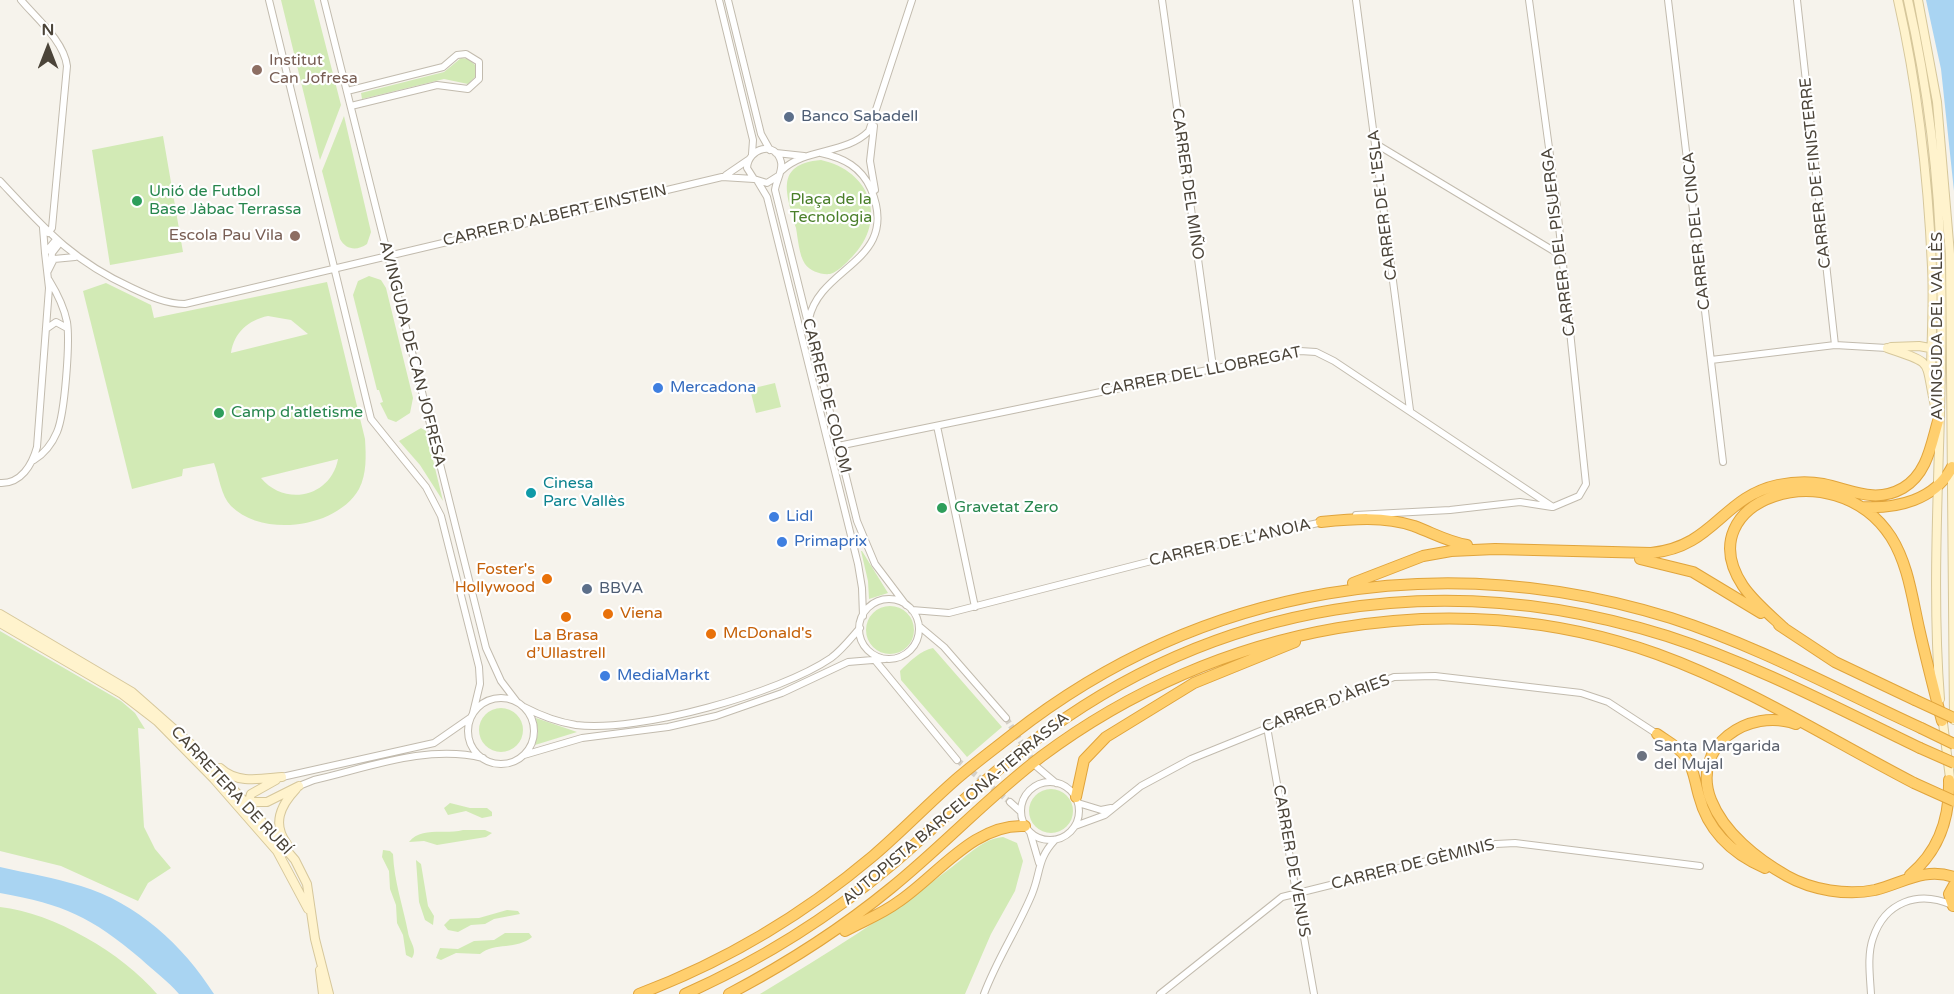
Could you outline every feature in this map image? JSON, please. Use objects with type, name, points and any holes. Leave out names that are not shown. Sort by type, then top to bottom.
[{"type":"highway","points":[[1327,592],[1436,552],[1495,549],[1651,553],[1682,547],[1710,530],[1740,501],[1774,486],[1808,482],[1874,496],[1896,492],[1922,471],[1938,421]]},
{"type":"highway","points":[[1784,628],[1758,603],[1737,574],[1732,556],[1732,544],[1742,518],[1761,500],[1791,492],[1825,493],[1862,507],[1894,506],[1918,498],[1937,488],[1952,467]]},
{"type":"highway","points":[[1862,507],[1884,528],[1901,558],[1942,721]]},
{"type":"highway","points":[[1321,522],[1367,519],[1399,522],[1453,543],[1495,549]]},
{"type":"highway","points":[[1592,552],[1649,560],[1693,573],[1854,672],[1954,719]]},
{"type":"highway","name":"AUTOPISTA BARCELONA-TERRASSA","points":[[639,994],[705,966],[794,916],[874,856],[970,768],[1017,731],[1090,680],[1192,630],[1278,603],[1327,592],[1393,584],[1475,583],[1527,587],[1597,599],[1673,619],[1743,645],[1954,744]]},
{"type":"highway","name":"AUTOPISTA BARCELONA-TERRASSA","points":[[685,994],[762,956],[846,901],[1029,745],[1101,695],[1200,647],[1265,625],[1311,614],[1364,605],[1427,600],[1526,604],[1578,613],[1670,637],[1738,662],[1954,764]]},
{"type":"highway","points":[[1077,800],[1080,767],[1099,744],[1150,708],[1194,683],[1243,661],[1318,636],[1446,618]]},
{"type":"highway","points":[[729,994],[759,978],[854,917],[1044,755],[1105,714],[1203,666],[1284,639],[1371,622],[1446,618],[1492,619],[1544,625],[1630,645],[1683,664],[1730,685],[1914,783],[1954,799]]},
{"type":"highway","points":[[1788,877],[1746,848],[1723,822],[1710,798],[1707,768],[1712,754],[1725,737],[1753,721],[1779,719],[1814,730]]},
{"type":"highway","points":[[1657,734],[1686,756],[1692,768],[1702,808],[1730,847],[1743,858],[1821,889],[1838,892],[1874,890],[1931,873],[1954,877]]},
{"type":"highway","points":[[1905,879],[1928,857],[1938,839],[1948,808],[1949,780]]},
{"type":"highway","points":[[759,978],[781,972],[836,936],[897,903],[965,848],[992,831],[1003,826],[1027,828]]},
{"type":"highway","points":[[1954,885],[1949,894],[1954,906]]},
{"type":"main road","points":[[1898,0],[1918,105],[1927,176],[1932,268],[1928,347],[1938,421]]},
{"type":"main road","name":"AVINGUDA DEL VALLÈS","points":[[1908,0],[1923,76],[1935,176],[1941,264],[1937,643],[1942,721],[1949,780],[1954,799]]},
{"type":"main road","name":"AVINGUDA DEL VALLÈS","points":[[1918,0],[1937,102],[1950,254],[1954,719]]},
{"type":"main road","points":[[1917,357],[1928,347]]},
{"type":"main road","points":[[1887,348],[1928,347],[1940,352],[1951,379]]},
{"type":"main road","points":[[1887,348],[1917,357],[1925,363],[1931,377]]},
{"type":"main road","name":"CARRETERA DE RUBÍ","points":[[0,614],[123,685],[258,828],[287,865],[309,912],[329,994]]},
{"type":"main road","name":"CARRETERA DE RUBÍ","points":[[0,623],[122,694],[160,725],[183,736],[246,803],[295,860],[310,895],[309,912]]},
{"type":"main road","points":[[160,725],[184,731],[227,775],[246,779],[282,777]]},
{"type":"main road","points":[[246,803],[256,790],[282,777]]},
{"type":"main road","points":[[214,779],[237,800],[246,803],[267,802],[299,786]]},
{"type":"main road","points":[[295,860],[280,830],[278,820],[283,805],[299,786]]},
{"type":"main road","points":[[246,803],[258,828]]},
{"type":"main road","name":"CARRETERA DE RUBÍ","points":[[321,967],[322,994]]},
{"type":"street","points":[[21,0],[54,40],[66,60],[52,228],[45,230],[48,274],[46,329],[34,460]]},
{"type":"street","name":"AVINGUDA DE CAN JOFRESA","points":[[269,0],[371,419],[426,487],[443,523],[479,667],[480,684],[472,716]]},
{"type":"street","name":"AVINGUDA DE CAN JOFRESA","points":[[324,0],[486,648],[501,681],[517,702]]},
{"type":"street","points":[[719,0],[753,140],[747,168],[756,180],[770,182],[791,164],[807,156],[856,142],[869,131],[912,0]]},
{"type":"street","points":[[728,0],[761,134],[781,164],[779,174]]},
{"type":"street","name":"CARRER DEL MIÑO","points":[[1162,0],[1213,367]]},
{"type":"street","name":"CARRER DE L'ESLA","points":[[1356,0],[1410,410]]},
{"type":"street","name":"CARRER DEL PISUERGA","points":[[1529,0],[1562,256],[1586,484],[1579,496],[1553,507]]},
{"type":"street","name":"CARRER DEL CINCA","points":[[1668,0],[1723,462]]},
{"type":"street","name":"CARRER DE FINISTERRE","points":[[1797,0],[1834,345]]},
{"type":"street","points":[[347,91],[443,67],[457,55],[466,54],[479,62],[479,79],[468,89],[437,85],[351,106]]},
{"type":"street","points":[[808,322],[812,306],[822,290],[862,257],[871,243],[876,223],[870,161],[874,120]]},
{"type":"street","points":[[1376,144],[1562,256]]},
{"type":"street","points":[[750,157],[758,150],[807,156]]},
{"type":"street","points":[[820,153],[842,159],[855,166],[865,178],[875,200]]},
{"type":"street","name":"CARRER D'ALBERT EINSTEIN","points":[[722,177],[750,157]]},
{"type":"street","name":"CARRER DE COLOM","points":[[779,174],[775,190],[838,446],[865,543],[881,573],[906,605]]},
{"type":"street","name":"CARRER D'ALBERT EINSTEIN","points":[[0,181],[45,230],[75,257],[123,284],[161,301],[177,304],[200,302],[722,177],[756,180]]},
{"type":"street","name":"CARRER DE COLOM","points":[[756,180],[767,197],[840,491],[861,580],[863,616]]},
{"type":"street","points":[[45,253],[57,242]]},
{"type":"street","points":[[0,483],[17,479],[49,447],[58,430],[68,328],[64,311],[48,274],[52,253],[57,242]]},
{"type":"street","points":[[51,263],[60,257],[75,257]]},
{"type":"street","points":[[46,329],[56,322],[68,328]]},
{"type":"street","points":[[1711,360],[1834,345],[1887,348]]},
{"type":"street","name":"CARRER DEL LLOBREGAT","points":[[838,446],[1213,367],[1300,351],[1316,352],[1410,410],[1553,507]]},
{"type":"street","points":[[937,426],[975,607]]},
{"type":"street","name":"CARRER DE L'ANOIA","points":[[912,610],[941,614],[975,607],[1206,547],[1352,515],[1450,510],[1520,502],[1553,507]]},
{"type":"street","points":[[957,760],[864,644],[860,628],[863,616],[878,602],[892,600],[912,610],[919,626],[944,646],[1006,718]]},
{"type":"street","points":[[299,786],[421,755],[452,754],[501,764],[567,741],[668,727],[716,716],[782,693],[852,661],[903,656],[918,638],[919,626]]},
{"type":"street","points":[[282,777],[434,743],[472,716],[488,701],[508,699],[546,718],[582,725],[614,725],[689,712],[739,698],[818,666],[836,654],[860,628]]},
{"type":"street","points":[[869,651],[885,659]]},
{"type":"street","points":[[852,661],[881,666]]},
{"type":"street","name":"CARRER D'ÀRIES","points":[[1075,826],[1105,815],[1111,808],[1177,765],[1394,677],[1410,676],[1581,693],[1608,702],[1657,734]]},
{"type":"street","points":[[524,707],[531,716],[534,736],[524,755]]},
{"type":"street","points":[[472,716],[470,741],[483,759]]},
{"type":"street","name":"CARRER DE VENUS","points":[[1267,727],[1314,994]]},
{"type":"street","points":[[1037,767],[1057,783],[1068,788],[1077,800],[1101,810],[1111,808]]},
{"type":"street","points":[[1021,812],[1026,795],[1032,789],[1048,782],[1057,783]]},
{"type":"street","points":[[1027,828],[1037,837],[1055,840],[1063,837],[1075,826],[1078,819],[1077,800]]},
{"type":"street","points":[[1010,802],[1021,812],[1039,863]]},
{"type":"street","points":[[984,994],[1005,945],[1032,893],[1039,863],[1055,840]]},
{"type":"street","name":"CARRER DE GÈMINIS","points":[[1160,994],[1282,897],[1506,843],[1700,866]]},
{"type":"street","points":[[1870,994],[1870,957],[1873,938],[1890,908],[1915,898],[1932,897],[1954,906]]},
{"type":"green space","points":[[281,0],[314,0],[341,105],[320,160]]},
{"type":"green space","points":[[461,58],[469,59],[476,66],[476,76],[468,84],[444,79],[362,99],[361,93],[444,72]]},
{"type":"green space","points":[[344,116],[371,232],[367,244],[356,248],[345,245],[340,239],[322,171]]},
{"type":"green space","name":"Unió de Futbol Base Jàbac Terrassa","points":[[163,136],[183,252],[110,265],[92,150]]},
{"type":"green space","name":"Plaça de la Tecnologia","points":[[821,160],[838,166],[852,175],[862,186],[869,199],[871,213],[869,228],[863,243],[845,264],[830,274],[813,271],[803,260],[787,193],[787,183],[796,168]]},
{"type":"green space","points":[[369,276],[381,280],[386,288],[413,398],[410,413],[396,422],[388,419],[380,403],[383,402],[377,390],[353,295],[358,281]]},
{"type":"green space","points":[[327,282],[365,439],[365,471],[359,489],[348,502],[334,513],[317,520],[280,525],[261,522],[245,516],[231,506],[223,491],[214,463],[183,469],[182,476],[132,489],[83,291],[106,283],[151,305],[154,318]],"holes":[[[268,316],[291,320],[308,334],[231,353],[235,339],[243,329],[248,324]],[[338,459],[334,472],[326,482],[306,494],[282,493],[261,478]]]},
{"type":"green space","points":[[775,383],[781,407],[756,413],[750,389]]},
{"type":"green space","points":[[421,428],[426,431],[443,501],[420,465],[399,441]]},
{"type":"green space","points":[[861,551],[888,593],[869,599],[868,581]]},
{"type":"green space","points":[[890,606],[907,613],[914,630],[907,647],[890,654],[873,647],[866,630],[873,613]]},
{"type":"green space","points":[[0,631],[121,701],[135,713],[145,729],[138,728],[144,827],[155,849],[171,868],[148,883],[138,901],[61,866],[0,851]]},
{"type":"green space","points":[[933,648],[1002,727],[967,757],[901,680],[900,671],[911,660]]},
{"type":"green space","points":[[501,708],[516,715],[523,730],[516,745],[501,752],[486,745],[479,730],[486,715]]},
{"type":"green space","points":[[536,718],[577,732],[535,745],[538,733]]},
{"type":"green space","points":[[1051,789],[1067,795],[1073,811],[1067,827],[1051,833],[1035,827],[1029,811],[1035,795]]},
{"type":"green space","points":[[450,803],[470,808],[487,808],[492,812],[492,816],[482,818],[466,811],[448,815],[444,808]]},
{"type":"green space","points":[[485,830],[492,833],[486,837],[437,845],[424,841],[409,842],[414,837],[427,832]]},
{"type":"green space","points":[[1003,837],[1017,843],[1023,861],[1015,891],[991,934],[965,994],[760,994],[882,917],[982,844]]},
{"type":"green space","points":[[383,850],[393,854],[397,884],[414,948],[412,958],[406,955],[403,935],[397,923],[396,905],[390,889],[389,871],[382,857]]},
{"type":"green space","points":[[416,860],[421,864],[428,906],[434,916],[433,925],[425,920],[419,902]]},
{"type":"green space","points":[[0,907],[42,917],[86,937],[125,964],[157,994],[0,994]]},
{"type":"green space","points":[[507,910],[518,911],[520,914],[494,919],[485,924],[471,925],[458,932],[448,930],[444,925],[450,919],[479,918]]},
{"type":"green space","points":[[505,933],[529,933],[532,937],[520,943],[492,948],[480,954],[456,953],[441,960],[436,958],[440,948],[458,949],[474,941],[494,940]]},
{"type":"water","points":[[1926,0],[1954,0],[1954,191],[1941,69]]},
{"type":"water","points":[[0,867],[81,886],[121,903],[157,928],[173,943],[202,976],[214,994],[179,994],[123,944],[91,922],[42,902],[0,893]]},
{"type":"tunnel","points":[[1006,718],[1035,764]]},
{"type":"tunnel","points":[[957,760],[1010,802]]},
{"type":"place","name":"Institut Can Jofresa","points":[[257,70]]},
{"type":"place","name":"Banco Sabadell","points":[[789,117]]},
{"type":"place","name":"Unió de Futbol Base Jàbac Terrassa","points":[[137,201]]},
{"type":"place","name":"Escola Pau Vila","points":[[295,236]]},
{"type":"place","name":"Mercadona","points":[[658,388]]},
{"type":"place","name":"Camp d'atletisme","points":[[219,413]]},
{"type":"place","name":"Cinesa Parc Vallès","points":[[531,493]]},
{"type":"place","name":"Gravetat Zero","points":[[942,508]]},
{"type":"place","name":"Lidl","points":[[774,517]]},
{"type":"place","name":"Primaprix","points":[[782,542]]},
{"type":"place","name":"Foster's Hollywood","points":[[547,579]]},
{"type":"place","name":"BBVA","points":[[587,589]]},
{"type":"place","name":"Viena","points":[[608,614]]},
{"type":"place","name":"La Brasa d’Ullastrell","points":[[566,617]]},
{"type":"place","name":"McDonald's","points":[[711,634]]},
{"type":"place","name":"MediaMarkt","points":[[605,676]]},
{"type":"place","name":"Santa Margarida del Mujal","points":[[1642,756]]}]
